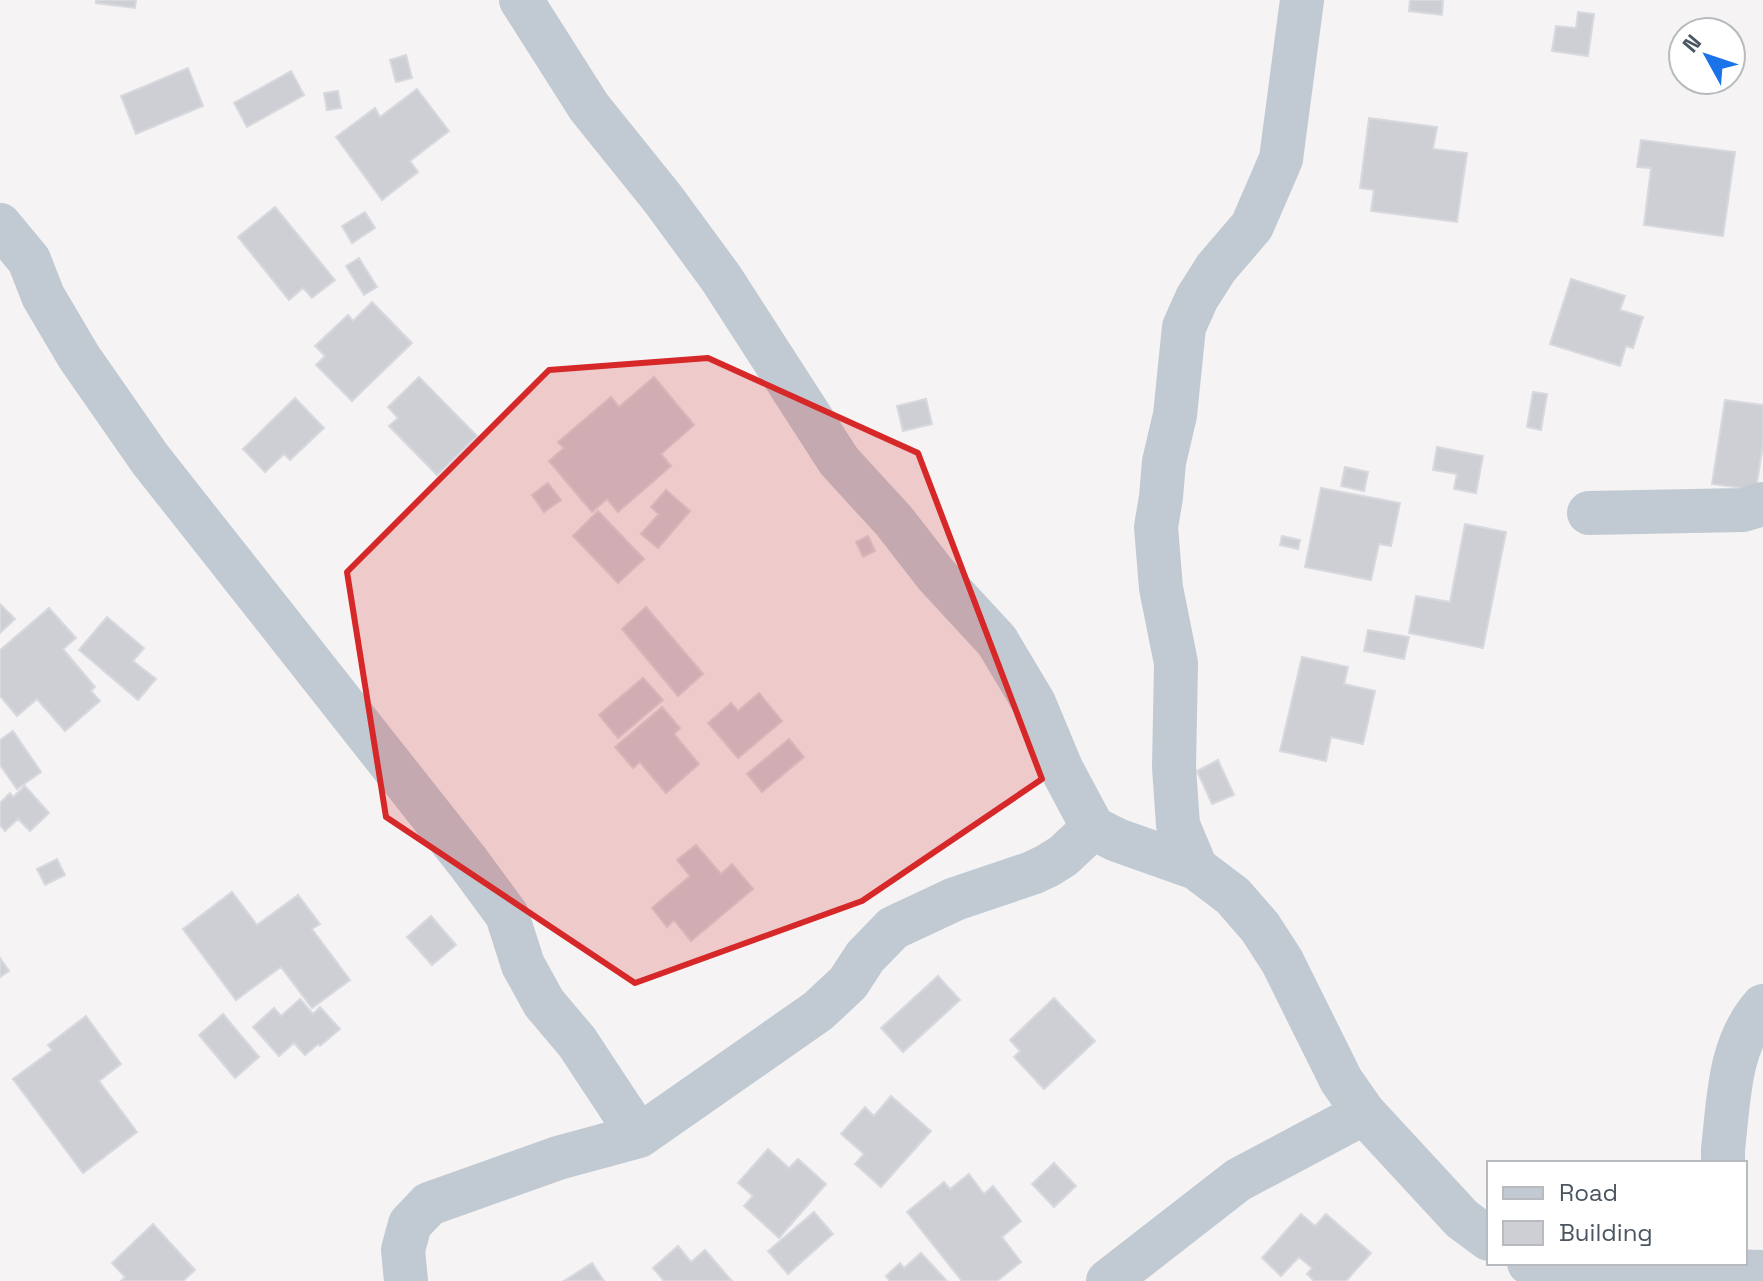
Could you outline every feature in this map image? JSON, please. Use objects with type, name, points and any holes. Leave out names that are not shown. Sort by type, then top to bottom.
[{"type":"street","points":[[521,0],[589,107],[721,278],[839,461],[997,641],[1034,703],[1061,768],[1093,828],[1117,840],[1196,868],[1233,896],[1260,927],[1282,961],[1341,1080],[1364,1113],[1462,1219],[1487,1238]]},
{"type":"street","points":[[1196,868],[1178,825],[1174,767],[1176,663],[1161,588],[1156,527],[1164,462],[1175,415],[1184,327],[1216,268],[1252,226],[1281,159],[1302,0]]},
{"type":"street","points":[[0,225],[29,260],[43,296],[79,357],[150,459],[507,915],[523,965],[544,1003],[577,1042],[639,1136]]},
{"type":"street","points":[[1589,513],[1743,510],[1763,504]]},
{"type":"street","points":[[406,1281],[403,1250],[410,1224],[429,1204],[558,1158],[639,1136],[818,1011],[848,983],[865,957],[893,928],[955,899],[1047,866],[1063,856],[1093,828]]},
{"type":"street","points":[[1723,1161],[1734,1060],[1743,1035],[1763,1006]]},
{"type":"street","points":[[1108,1281],[1238,1180],[1364,1113]]},
{"type":"street","points":[[1533,1265],[1546,1272],[1583,1278],[1647,1277],[1739,1269]]},
{"type":"highlighted area","points":[[708,358],[918,453],[1042,779],[862,901],[635,983],[386,817],[347,572],[549,370]]},
{"type":"building","points":[[96,0],[136,0],[135,8],[96,3]]},
{"type":"building","points":[[1410,0],[1443,0],[1442,15],[1409,11]]},
{"type":"building","points":[[1578,12],[1594,14],[1588,56],[1552,51],[1556,26],[1576,28]]},
{"type":"building","points":[[406,55],[412,78],[396,82],[390,60]]},
{"type":"building","points":[[188,68],[203,106],[136,134],[121,96]]},
{"type":"building","points":[[291,71],[304,95],[247,127],[234,103]]},
{"type":"building","points":[[417,89],[449,131],[410,161],[418,172],[382,200],[336,137],[375,108],[380,117]]},
{"type":"building","points":[[338,91],[341,108],[327,110],[324,93]]},
{"type":"building","points":[[1369,118],[1437,127],[1433,149],[1467,153],[1457,222],[1371,211],[1374,190],[1360,188]]},
{"type":"building","points":[[1641,140],[1735,152],[1723,236],[1644,225],[1651,168],[1637,167]]},
{"type":"building","points":[[275,207],[335,280],[312,298],[303,288],[289,300],[238,237]]},
{"type":"building","points":[[365,212],[375,228],[352,243],[342,226]]},
{"type":"building","points":[[359,258],[377,287],[364,295],[346,266]]},
{"type":"building","points":[[1571,279],[1625,296],[1620,310],[1643,317],[1633,348],[1626,346],[1620,366],[1550,344]]},
{"type":"building","points":[[372,302],[412,343],[352,401],[316,365],[325,356],[315,346],[348,315],[353,321]]},
{"type":"building","points":[[419,377],[477,436],[437,475],[389,426],[398,418],[388,407]]},
{"type":"building","points":[[654,377],[694,425],[661,454],[671,466],[618,512],[607,499],[592,512],[549,461],[564,448],[558,442],[611,397],[619,407]]},
{"type":"building","points":[[1533,392],[1547,394],[1541,430],[1527,427]]},
{"type":"building","points":[[295,398],[324,428],[290,460],[284,454],[265,472],[243,449]]},
{"type":"building","points":[[926,399],[932,424],[903,431],[897,406]]},
{"type":"building","points":[[1725,400],[1763,405],[1763,444],[1756,490],[1712,484]]},
{"type":"building","points":[[1437,447],[1483,456],[1476,493],[1454,489],[1457,474],[1433,470]]},
{"type":"building","points":[[1345,467],[1368,472],[1364,491],[1341,486]]},
{"type":"building","points":[[548,483],[561,500],[544,512],[532,495]]},
{"type":"building","points":[[1321,488],[1400,503],[1391,546],[1379,544],[1371,580],[1305,567]]},
{"type":"building","points":[[666,490],[690,511],[658,548],[641,534],[659,514],[651,507]]},
{"type":"building","points":[[598,511],[644,559],[618,583],[573,536]]},
{"type":"building","points":[[1465,524],[1506,532],[1483,648],[1409,633],[1416,596],[1450,602]]},
{"type":"building","points":[[868,536],[875,551],[863,557],[856,542]]},
{"type":"building","points":[[1282,536],[1300,540],[1298,549],[1280,545]]},
{"type":"building","points":[[0,604],[15,619],[0,633]]},
{"type":"building","points":[[646,607],[703,674],[678,696],[622,629]]},
{"type":"building","points":[[49,608],[76,638],[63,649],[95,687],[91,691],[100,701],[65,731],[37,699],[17,716],[0,696],[0,650]]},
{"type":"building","points":[[107,617],[144,648],[133,661],[156,679],[138,700],[79,650]]},
{"type":"building","points":[[1368,630],[1409,637],[1404,659],[1364,651]]},
{"type":"building","points":[[1302,657],[1348,667],[1344,684],[1375,691],[1363,744],[1331,737],[1326,761],[1280,751]]},
{"type":"building","points":[[643,678],[663,700],[618,738],[599,715]]},
{"type":"building","points":[[759,693],[782,721],[738,758],[708,723],[731,703],[738,711]]},
{"type":"building","points":[[662,707],[680,728],[674,734],[699,764],[666,793],[640,762],[633,768],[615,747]]},
{"type":"building","points":[[13,731],[41,772],[17,789],[0,765],[0,740]]},
{"type":"building","points":[[789,739],[804,757],[762,792],[747,774]]},
{"type":"building","points":[[1218,760],[1234,795],[1212,804],[1197,771]]},
{"type":"building","points":[[25,786],[49,813],[30,831],[18,819],[5,831],[0,825],[0,803],[10,793],[13,797]]},
{"type":"building","points":[[696,845],[721,874],[732,864],[753,889],[691,941],[674,920],[667,927],[652,908],[690,876],[677,860]]},
{"type":"building","points":[[57,859],[65,875],[45,885],[37,869]]},
{"type":"building","points":[[232,892],[257,925],[298,895],[320,924],[312,929],[350,980],[312,1008],[281,967],[236,1000],[183,929]]},
{"type":"building","points":[[431,916],[456,945],[432,965],[407,937]]},
{"type":"building","points":[[0,958],[9,971],[0,977]]},
{"type":"building","points":[[938,976],[960,1000],[903,1052],[881,1028]]},
{"type":"building","points":[[1054,998],[1095,1041],[1044,1089],[1014,1057],[1020,1051],[1010,1040]]},
{"type":"building","points":[[300,999],[313,1014],[320,1007],[340,1029],[305,1055],[294,1043],[279,1056],[253,1027],[274,1008],[281,1016]]},
{"type":"building","points":[[223,1014],[259,1057],[235,1078],[199,1035]]},
{"type":"building","points":[[86,1016],[121,1064],[99,1081],[137,1132],[83,1173],[13,1079],[52,1050],[48,1045]]},
{"type":"building","points":[[891,1096],[931,1131],[881,1187],[855,1164],[864,1154],[841,1134],[865,1107],[874,1116]]},
{"type":"building","points":[[768,1149],[789,1168],[798,1159],[826,1184],[779,1238],[744,1206],[753,1196],[738,1183]]},
{"type":"building","points":[[1054,1163],[1076,1186],[1054,1207],[1032,1184]]},
{"type":"building","points":[[969,1174],[984,1194],[993,1186],[1021,1221],[1002,1237],[1021,1262],[997,1281],[962,1281],[907,1212],[944,1182],[950,1189]]},
{"type":"building","points":[[814,1212],[833,1234],[788,1274],[768,1251]]},
{"type":"building","points":[[1301,1214],[1315,1226],[1326,1214],[1371,1253],[1346,1281],[1314,1281],[1307,1274],[1312,1268],[1299,1257],[1281,1276],[1262,1258]]},
{"type":"building","points":[[153,1224],[195,1270],[183,1281],[121,1281],[125,1277],[112,1263]]},
{"type":"building","points":[[678,1246],[691,1262],[705,1250],[732,1281],[664,1281],[653,1268]]},
{"type":"building","points":[[921,1253],[947,1281],[890,1281],[886,1276],[900,1263],[904,1268]]},
{"type":"building","points":[[592,1263],[604,1281],[564,1281]]}]
